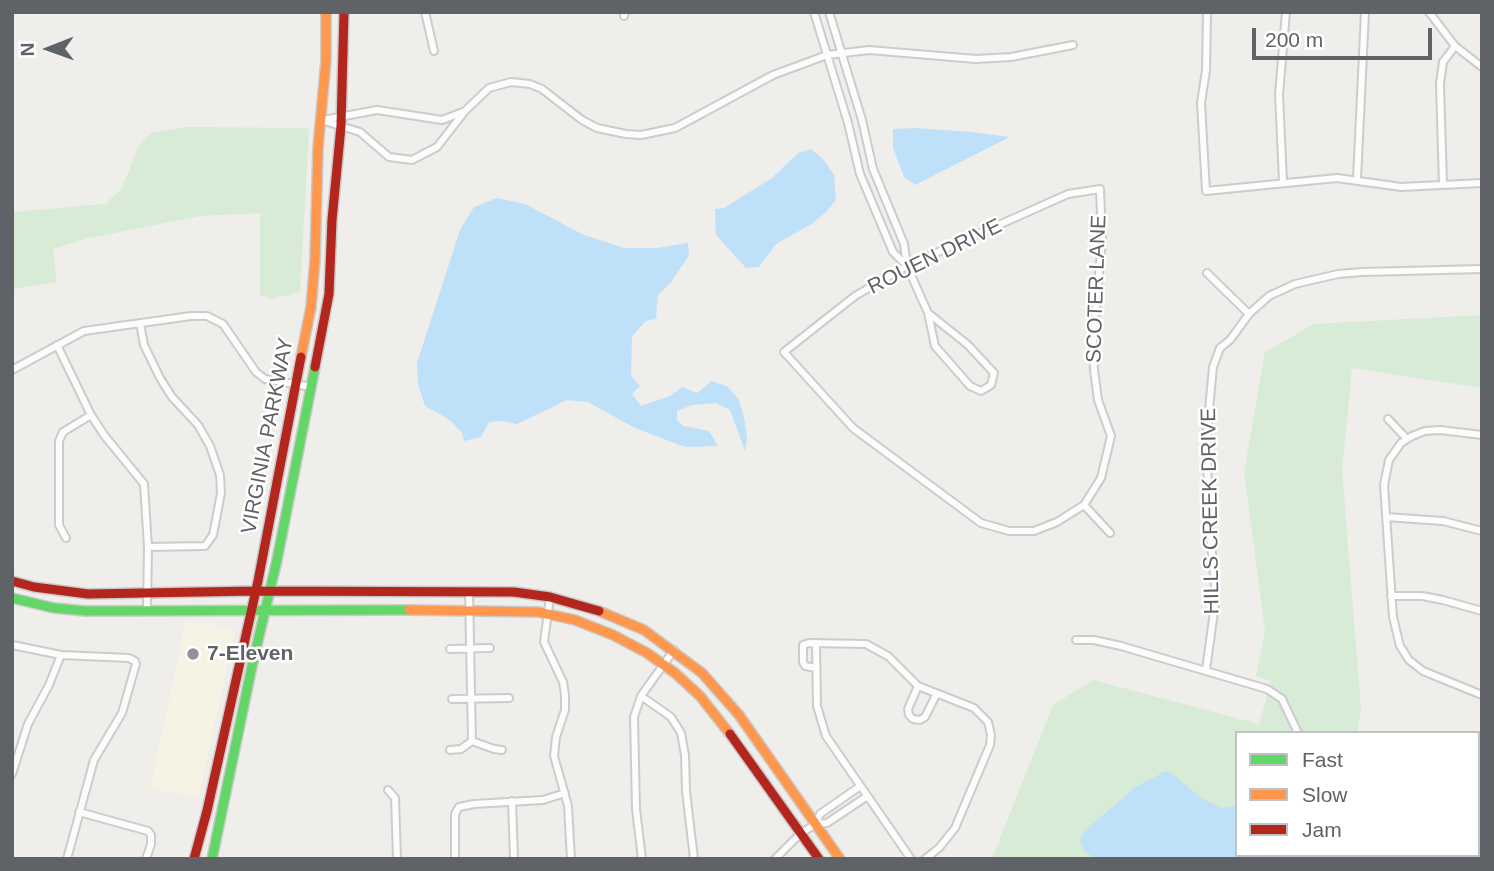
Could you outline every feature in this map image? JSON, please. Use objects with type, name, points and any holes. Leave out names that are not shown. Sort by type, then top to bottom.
[{"type":"main road","name":"VIRGINIA PARKWAY","points":[[194,859],[255,591],[314,281],[318,148],[326,60],[327,12]]},
{"type":"main road","name":"VIRGINIA PARKWAY","points":[[212,859],[270,591],[329,294],[332,220],[341,126],[344,12]]},
{"type":"main road","points":[[12,581],[31,587],[77,593],[514,592],[550,597],[593,608],[644,631],[674,650],[702,673],[729,702],[840,859]]},
{"type":"main road","points":[[12,598],[71,610],[526,611],[587,624],[634,645],[688,684],[713,711],[818,859]]},
{"type":"main road","points":[[216,768],[231,772]]},
{"type":"street","points":[[425,12],[434,51]]},
{"type":"street","points":[[814,12],[848,123],[860,174],[893,253],[907,266]]},
{"type":"street","points":[[828,12],[862,120],[873,169],[904,244],[907,266],[928,313],[935,345],[970,386],[981,391],[991,385],[994,373],[968,345],[928,313]]},
{"type":"street","points":[[1207,12],[1206,70],[1201,103],[1206,191],[1337,178],[1401,187],[1482,183]]},
{"type":"street","points":[[1283,182],[1279,94],[1286,12]]},
{"type":"street","points":[[1357,179],[1364,12]]},
{"type":"street","points":[[1429,12],[1455,46],[1482,68]]},
{"type":"street","points":[[321,120],[365,135],[382,153],[396,159],[419,158],[440,142],[465,111],[489,88],[511,82],[523,82],[542,89],[582,120],[597,128],[626,134],[661,132],[675,128],[774,75],[827,55],[869,50],[976,59],[1011,57],[1073,45]]},
{"type":"street","points":[[1443,184],[1440,84],[1443,62],[1455,46]]},
{"type":"street","points":[[321,120],[377,110],[434,120],[446,119],[465,111]]},
{"type":"street","points":[[434,120],[443,131],[440,142]]},
{"type":"street","name":"ROUEN DRIVE","points":[[1084,505],[1057,522],[1034,531],[1009,531],[981,523],[853,428],[785,352],[855,296],[907,266],[1068,194],[1100,189]]},
{"type":"street","name":"SCOTER LANE","points":[[1084,505],[1101,478],[1111,436],[1098,400],[1094,370],[1093,341],[1102,240],[1100,189]]},
{"type":"street","name":"HILLS CREEK DRIVE","points":[[1206,670],[1216,597],[1206,470],[1211,384],[1220,348],[1230,340],[1250,314],[1276,292],[1295,284],[1329,276],[1385,271],[1482,269]]},
{"type":"street","points":[[1207,273],[1250,314]]},
{"type":"street","points":[[12,370],[84,331],[207,316],[223,324],[257,372],[265,379],[312,387]]},
{"type":"street","points":[[140,323],[144,345],[160,378],[172,397],[198,425],[210,446],[220,475],[221,493],[213,535],[205,545],[148,547]]},
{"type":"street","points":[[57,345],[91,415],[144,484],[148,547],[147,609]]},
{"type":"street","points":[[66,538],[59,525],[59,441],[63,432],[91,415]]},
{"type":"street","points":[[1388,419],[1407,439]]},
{"type":"street","points":[[1482,435],[1432,430],[1418,433],[1395,451],[1385,473],[1391,596],[1397,638],[1409,660],[1433,676],[1482,695]]},
{"type":"street","points":[[1084,505],[1110,533]]},
{"type":"street","points":[[1386,517],[1443,521],[1482,531]]},
{"type":"street","points":[[469,592],[472,741]]},
{"type":"street","points":[[1391,596],[1422,596],[1482,611]]},
{"type":"street","points":[[550,597],[544,642],[563,682],[565,695],[565,710],[556,737],[554,756],[570,822],[571,859]]},
{"type":"street","points":[[1076,640],[1094,640],[1121,646],[1257,685],[1278,695],[1297,731]]},
{"type":"street","points":[[817,668],[805,666],[801,650],[803,645],[854,642],[878,649],[918,686],[974,708],[988,722],[990,745],[956,828],[939,848],[925,859]]},
{"type":"street","points":[[816,643],[817,706],[820,723],[859,787],[911,859]]},
{"type":"street","points":[[12,645],[61,655],[129,658],[135,661],[136,668],[122,713],[94,760],[67,859]]},
{"type":"street","points":[[450,649],[490,648]]},
{"type":"street","points":[[642,859],[636,809],[636,709],[641,696],[674,650]]},
{"type":"street","points":[[12,774],[28,724],[49,685],[61,655]]},
{"type":"street","points":[[1402,666],[1409,660]]},
{"type":"street","points":[[918,686],[908,709],[913,719],[920,720],[925,717],[936,695]]},
{"type":"street","points":[[641,696],[671,717],[681,733],[694,859]]},
{"type":"street","points":[[452,699],[509,698]]},
{"type":"street","points":[[472,741],[502,750]]},
{"type":"street","points":[[450,750],[461,749],[472,741]]},
{"type":"street","points":[[816,824],[820,814],[859,787]]},
{"type":"street","points":[[388,790],[395,798],[397,859]]},
{"type":"street","points":[[455,859],[455,814],[459,807],[543,800],[565,793]]},
{"type":"street","points":[[775,859],[801,832],[816,824],[827,823],[866,797]]},
{"type":"street","points":[[512,801],[514,859]]},
{"type":"street","points":[[79,812],[148,831],[151,844],[146,859]]},
{"type":"shaded area","points":[[186,621],[230,628],[234,633],[199,796],[150,789]]},
{"type":"green space","points":[[186,127],[309,128],[300,292],[272,299],[260,296],[260,213],[199,216],[89,238],[53,249],[57,282],[12,289],[12,212],[105,204],[122,188],[139,145],[151,133]]},
{"type":"green space","points":[[1482,315],[1482,388],[1352,368],[1342,469],[1361,709],[1357,731],[1235,731],[1235,857],[1480,857],[1480,835],[1481,859],[992,859],[1053,705],[1093,680],[1259,724],[1271,681],[1256,676],[1265,631],[1244,472],[1265,352],[1314,324]]},
{"type":"water","points":[[915,128],[1010,137],[915,185],[904,177],[893,148],[893,129]]},
{"type":"water","points":[[811,149],[823,159],[834,175],[836,200],[810,225],[776,244],[759,267],[746,268],[716,235],[715,209],[724,208],[772,178],[798,153]]},
{"type":"water","points":[[497,198],[525,204],[584,235],[624,248],[657,248],[688,243],[689,255],[672,281],[658,295],[656,319],[646,321],[632,336],[631,376],[640,386],[632,394],[641,406],[670,396],[682,387],[697,393],[712,381],[728,387],[739,400],[744,417],[747,439],[745,451],[730,410],[716,403],[692,405],[677,411],[677,420],[683,426],[709,431],[718,446],[685,447],[635,428],[588,402],[567,400],[517,424],[489,422],[481,437],[464,441],[462,433],[450,420],[425,406],[418,384],[417,363],[460,230],[474,207]]},
{"type":"water","points":[[1169,772],[1203,799],[1223,808],[1235,806],[1235,857],[1366,857],[1095,859],[1084,851],[1080,840],[1084,831],[1136,787]]},
{"type":"traffic: fast","points":[[212,859],[277,560],[315,367]]},
{"type":"traffic: fast","points":[[12,598],[54,608],[86,611],[409,610]]},
{"type":"traffic: slow","points":[[301,357],[311,307],[315,260],[318,148],[326,60],[326,12]]},
{"type":"traffic: slow","points":[[409,610],[538,612],[575,620],[613,635],[647,653],[675,673],[700,696],[730,734]]},
{"type":"traffic: slow","points":[[599,611],[644,630],[702,673],[739,715],[840,859]]},
{"type":"traffic: jam","points":[[315,367],[329,294],[332,220],[341,126],[344,12]]},
{"type":"traffic: jam","points":[[194,859],[258,581],[301,357]]},
{"type":"traffic: jam","points":[[12,581],[34,587],[88,594],[255,591],[514,592],[550,597],[599,611]]},
{"type":"traffic: jam","points":[[730,734],[819,859]]},
{"type":"place","name":"7-Eleven","points":[[193,654]]}]
